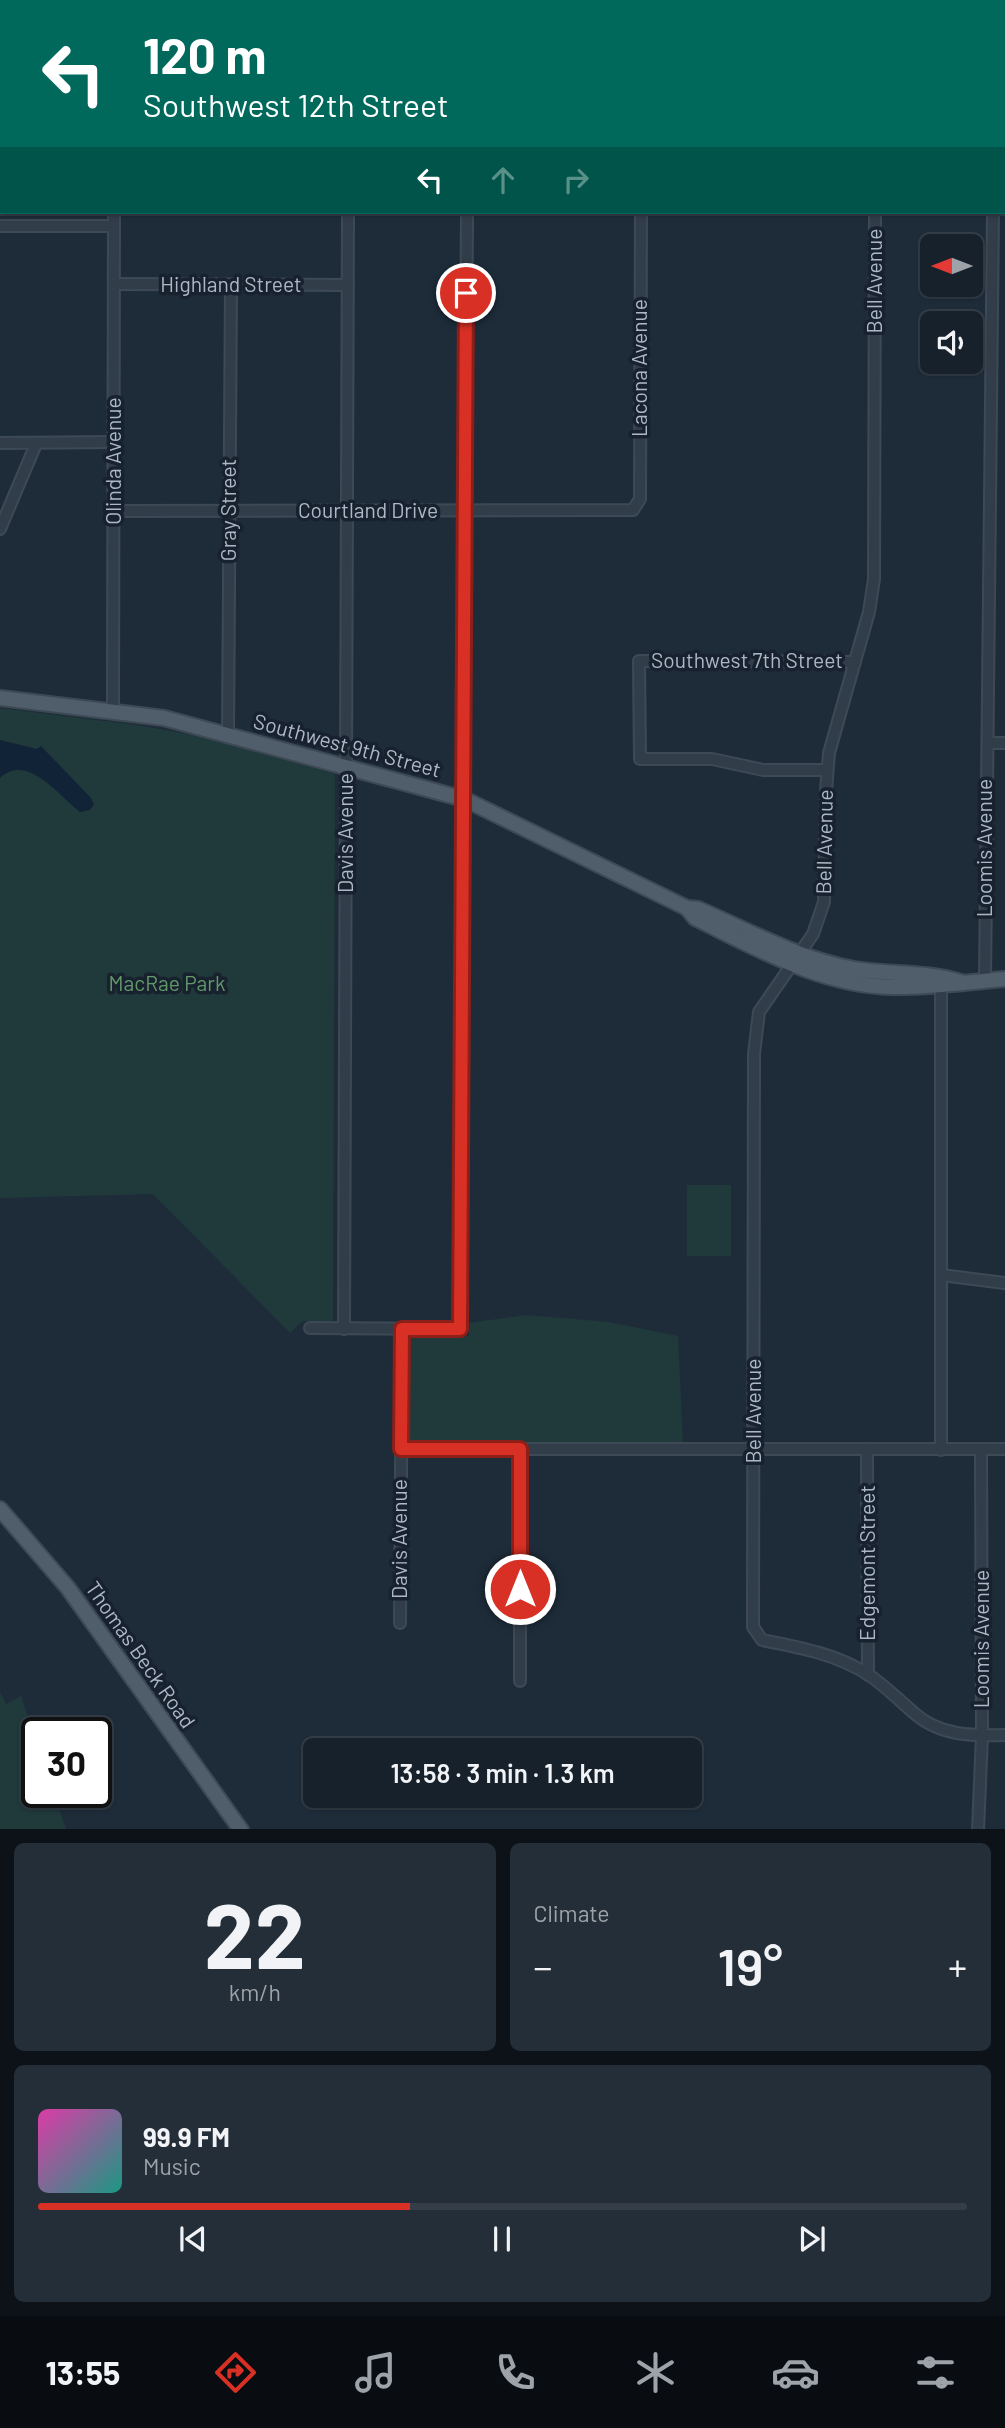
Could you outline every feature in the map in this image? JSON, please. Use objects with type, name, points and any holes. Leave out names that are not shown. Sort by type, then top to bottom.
[{"type":"main road","name":"Southwest 9th Street","points":[[0,700],[164,719],[464,799],[687,908],[695,918],[858,984],[1005,979]]},
{"type":"main road","name":"Thomas Beck Road","points":[[0,1509],[68,1588],[241,1829]]},
{"type":"street","name":"Olinda Avenue","points":[[113,711],[114,214]]},
{"type":"street","name":"Davis Avenue","points":[[344,1329],[348,214]]},
{"type":"street","points":[[310,1328],[460,1329],[467,214]]},
{"type":"street","name":"Lacona Avenue","points":[[621,511],[633,510],[640,499],[640,214]]},
{"type":"street","name":"Bell Avenue","points":[[868,1675],[826,1655],[762,1640],[754,1627],[754,1054],[759,1012],[797,960],[817,926],[824,902],[827,770],[874,579],[875,214]]},
{"type":"street","name":"Loomis Avenue","points":[[985,980],[985,757],[989,743],[993,214]]},
{"type":"street","points":[[0,226],[114,226]]},
{"type":"street","name":"Highland Street","points":[[114,284],[348,285]]},
{"type":"street","name":"Gray Street","points":[[228,735],[230,285]]},
{"type":"street","points":[[0,443],[114,442]]},
{"type":"street","points":[[0,528],[36,444]]},
{"type":"street","points":[[991,446],[1005,446]]},
{"type":"street","name":"Courtland Drive","points":[[114,511],[621,511]]},
{"type":"street","name":"Southwest 7th Street","points":[[827,770],[763,770],[712,759],[640,759],[639,661],[855,662]]},
{"type":"street","points":[[989,743],[1005,743]]},
{"type":"street","points":[[941,981],[941,1450]]},
{"type":"street","points":[[941,1275],[1005,1283]]},
{"type":"street","name":"Davis Avenue","points":[[400,1623],[402,1329]]},
{"type":"street","points":[[401,1449],[1005,1449]]},
{"type":"street","points":[[520,1449],[520,1681]]},
{"type":"street","name":"Loomis Avenue","points":[[978,1829],[982,1735],[981,1449]]},
{"type":"street","name":"Edgemont Street","points":[[867,1451],[868,1675]]},
{"type":"street","points":[[868,1675],[932,1726],[961,1735],[1005,1735]]},
{"type":"green space","name":"MacRae Park","points":[[0,708],[137,725],[214,739],[335,774],[333,1321],[302,1321],[290,1333],[153,1194],[0,1198]]},
{"type":"green space","points":[[687,1185],[731,1185],[731,1256],[687,1256]]},
{"type":"green space","points":[[526,1315],[609,1322],[678,1336],[683,1444],[408,1444],[411,1338],[469,1336],[469,1323]]},
{"type":"green space","points":[[0,1692],[6,1704],[21,1696],[28,1717],[21,1717],[21,1808],[59,1808],[66,1829],[0,1829]]},
{"type":"water","points":[[0,740],[37,749],[41,746],[90,797],[94,804],[90,810],[80,812],[32,773],[10,771],[0,778]]},
{"type":"route","points":[[466,293],[460,1329],[402,1329],[401,1449],[520,1449],[520,1589]]}]
